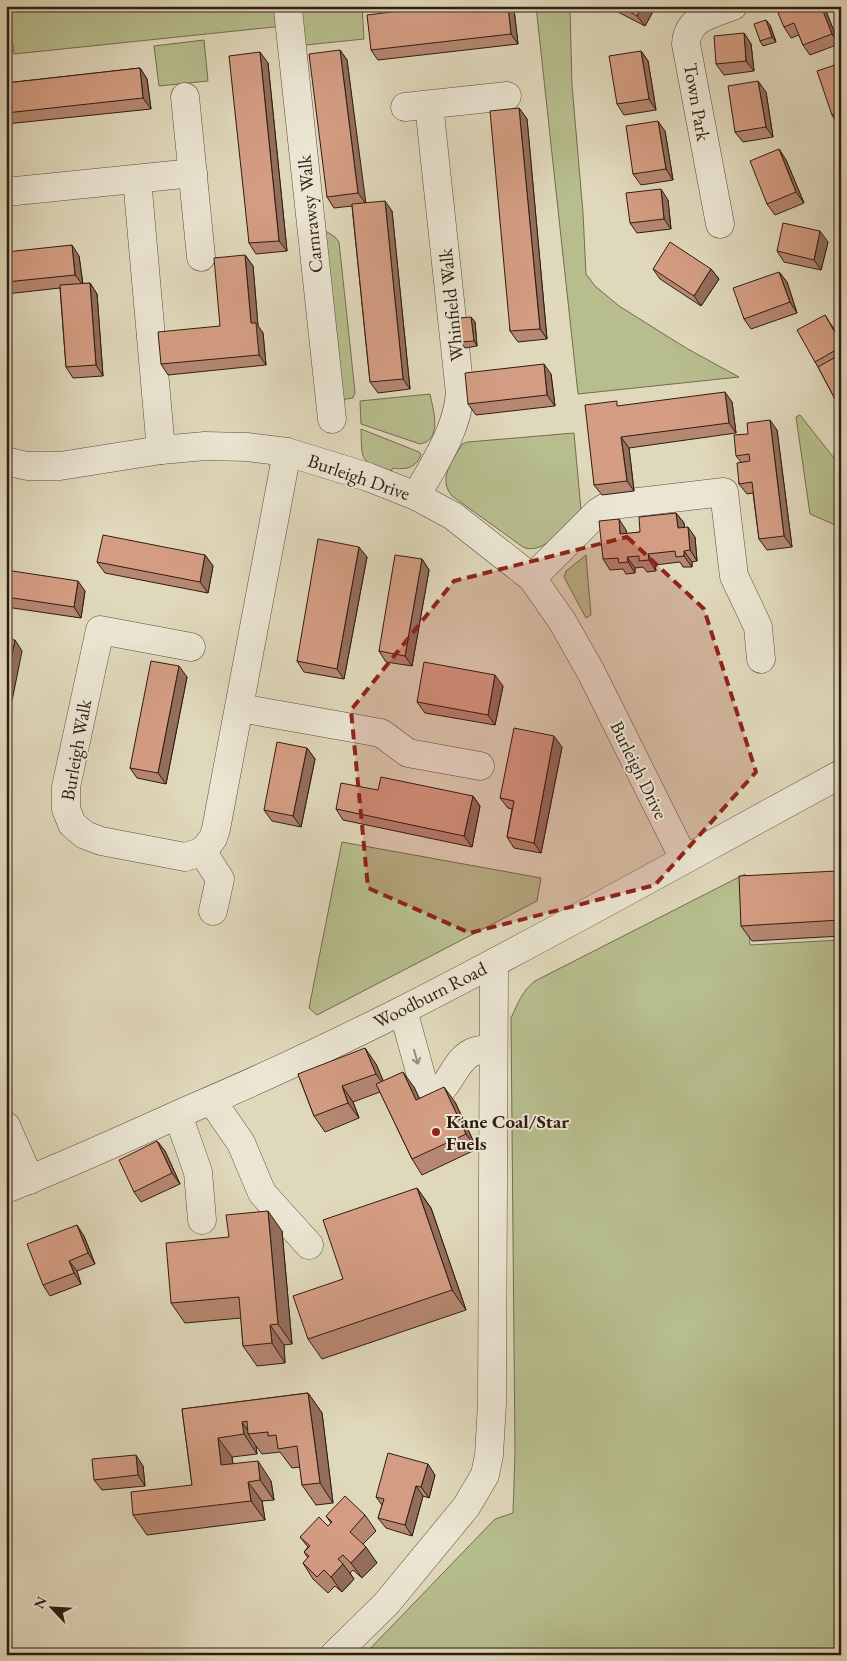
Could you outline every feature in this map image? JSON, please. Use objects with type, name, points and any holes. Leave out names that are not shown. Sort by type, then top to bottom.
[{"type":"street","name":"Town Park","points":[[720,224],[686,36],[689,29],[700,18],[733,6]]},
{"type":"street","name":"Carnrawsy Walk","points":[[288,10],[332,419]]},
{"type":"street","name":"Whinfield Walk","points":[[416,496],[450,434],[458,413],[460,393],[417,106],[508,96]]},
{"type":"street","points":[[185,97],[201,257]]},
{"type":"street","points":[[6,192],[193,173]]},
{"type":"street","points":[[137,178],[161,450]]},
{"type":"street","name":"Burleigh Drive","points":[[6,461],[27,466],[60,466],[161,450],[205,446],[247,447],[287,452],[368,477],[416,496],[453,516],[532,578],[562,621],[583,656],[684,859]]},
{"type":"street","points":[[213,911],[220,878],[202,851],[211,842],[216,829],[287,452]]},
{"type":"street","points":[[532,578],[586,523],[606,507],[724,492],[734,576],[758,627],[761,658]]},
{"type":"street","name":"Burleigh Walk","points":[[191,647],[100,630],[66,787],[65,800],[68,818],[72,824],[92,838],[180,857],[194,855],[202,851]]},
{"type":"street","points":[[240,708],[381,734],[408,753],[480,766]]},
{"type":"street","name":"Woodburn Road","points":[[18,1184],[212,1101],[403,1010],[494,963],[841,774]]},
{"type":"street","points":[[334,1655],[386,1604],[466,1507],[485,1475],[489,1455],[492,1404],[494,963]]},
{"type":"street","points":[[403,1010],[425,1090],[434,1095],[443,1090],[447,1081],[463,1059],[473,1052],[493,1048]]},
{"type":"street","points":[[212,1101],[241,1142],[262,1193],[309,1245]]},
{"type":"street","points":[[178,1115],[198,1172],[202,1220]]},
{"type":"street","points":[[6,1126],[18,1184]]},
{"type":"highlighted area","points":[[627,537],[704,609],[756,772],[655,885],[470,933],[368,888],[351,710],[454,581]]},
{"type":"green space","points":[[8,6],[323,6],[323,9],[362,6],[364,39],[296,46],[293,25],[14,54]]},
{"type":"green space","points":[[536,6],[570,6],[572,85],[583,213],[586,274],[595,286],[619,306],[686,348],[739,377],[578,394]]},
{"type":"green space","points":[[204,40],[208,81],[159,86],[154,46]]},
{"type":"green space","points":[[324,230],[339,242],[355,392],[353,398],[334,401]]},
{"type":"green space","points":[[430,394],[435,423],[432,437],[427,441],[420,444],[361,424],[360,401]]},
{"type":"green space","points":[[800,415],[841,467],[841,530],[833,524],[810,514],[796,417]]},
{"type":"green space","points":[[361,429],[419,452],[421,454],[419,459],[410,467],[402,469],[393,468],[391,471],[373,465],[364,459],[362,454]]},
{"type":"green space","points":[[574,433],[581,510],[555,537],[539,547],[531,549],[523,547],[452,496],[448,489],[446,476],[462,444]]},
{"type":"green space","points":[[586,555],[591,615],[586,618],[564,577],[566,571]]},
{"type":"green space","points":[[342,842],[541,878],[537,901],[317,1015],[309,1008]]},
{"type":"green space","points":[[745,874],[750,945],[841,940],[841,1655],[364,1655],[495,1519],[513,1513],[515,1452],[511,1018],[518,1002],[535,981]]},
{"type":"building","points":[[443,6],[508,6],[511,34],[371,50],[367,15]]},
{"type":"building","points":[[620,6],[642,6],[637,16]]},
{"type":"building","points":[[788,6],[821,6],[832,34],[803,45],[794,23],[784,27],[778,13],[789,9]]},
{"type":"building","points":[[766,20],[772,37],[760,41],[754,24]]},
{"type":"building","points":[[744,33],[746,61],[716,64],[714,36]]},
{"type":"building","points":[[340,50],[358,193],[327,197],[309,54]]},
{"type":"building","points":[[641,51],[649,99],[617,104],[609,56]]},
{"type":"building","points":[[260,52],[279,241],[249,243],[229,56]]},
{"type":"building","points":[[841,63],[841,112],[832,115],[817,71]]},
{"type":"building","points":[[140,68],[143,98],[6,113],[6,83]]},
{"type":"building","points":[[758,81],[766,127],[735,132],[728,86]]},
{"type":"building","points":[[519,108],[540,329],[510,331],[490,111]]},
{"type":"building","points":[[658,121],[666,169],[633,174],[626,126]]},
{"type":"building","points":[[779,149],[796,192],[767,204],[750,161]]},
{"type":"building","points":[[661,189],[664,219],[630,223],[626,193]]},
{"type":"building","points":[[385,201],[403,379],[370,382],[352,204]]},
{"type":"building","points":[[783,223],[820,231],[814,260],[777,251]]},
{"type":"building","points":[[670,242],[711,269],[694,296],[653,269]]},
{"type":"building","points":[[72,245],[75,275],[6,282],[6,252]]},
{"type":"building","points":[[245,255],[251,323],[256,323],[259,355],[161,364],[158,332],[220,326],[214,258]]},
{"type":"building","points":[[779,272],[790,302],[744,319],[733,288]]},
{"type":"building","points":[[90,283],[96,365],[66,367],[60,285]]},
{"type":"building","points":[[825,315],[841,343],[841,347],[815,362],[797,330]]},
{"type":"building","points":[[471,317],[474,341],[461,342],[459,318]]},
{"type":"building","points":[[841,354],[841,396],[835,399],[818,367]]},
{"type":"building","points":[[544,364],[547,395],[468,404],[465,373]]},
{"type":"building","points":[[725,392],[729,423],[621,437],[627,481],[594,485],[585,405],[617,401],[617,406]]},
{"type":"building","points":[[770,420],[784,536],[759,539],[752,482],[739,484],[737,463],[750,461],[749,454],[736,456],[734,435],[748,434],[747,423]]},
{"type":"building","points":[[676,513],[678,528],[688,527],[690,550],[684,551],[684,556],[676,557],[675,551],[648,554],[649,560],[639,561],[639,556],[627,557],[628,562],[619,563],[618,558],[603,559],[599,521],[619,519],[620,534],[640,532],[639,517]]},
{"type":"building","points":[[103,535],[205,555],[200,582],[97,562]]},
{"type":"building","points":[[318,539],[359,547],[337,669],[297,661]]},
{"type":"building","points":[[395,555],[422,559],[405,656],[379,651]]},
{"type":"building","points":[[6,570],[78,581],[74,607],[6,597]]},
{"type":"building","points":[[6,639],[15,640],[6,683]]},
{"type":"building","points":[[151,661],[179,666],[158,773],[130,768]]},
{"type":"building","points":[[424,662],[495,675],[488,715],[417,702]]},
{"type":"building","points":[[514,728],[554,736],[534,843],[507,837],[514,801],[500,798]]},
{"type":"building","points":[[277,742],[307,748],[293,816],[264,810]]},
{"type":"building","points":[[381,777],[473,796],[464,836],[336,809],[341,783],[378,790]]},
{"type":"building","points":[[837,871],[840,920],[741,926],[739,876]]},
{"type":"building","points":[[365,1048],[376,1074],[342,1086],[348,1103],[314,1116],[298,1074]]},
{"type":"building","name":"Kane Coal/Star Fuels","points":[[403,1072],[416,1100],[444,1087],[466,1134],[412,1159],[376,1084]]},
{"type":"building","points":[[157,1141],[172,1173],[134,1192],[119,1160]]},
{"type":"building","points":[[417,1188],[452,1290],[308,1339],[293,1296],[343,1279],[323,1220]]},
{"type":"building","points":[[268,1211],[278,1324],[270,1325],[272,1343],[243,1346],[239,1297],[171,1303],[166,1243],[229,1237],[226,1215]]},
{"type":"building","points":[[77,1225],[88,1253],[69,1261],[74,1273],[43,1285],[27,1244]]},
{"type":"building","points":[[308,1393],[320,1483],[302,1485],[297,1446],[278,1449],[276,1435],[268,1436],[268,1432],[248,1434],[247,1421],[242,1422],[244,1434],[218,1438],[221,1465],[258,1461],[260,1480],[248,1482],[251,1501],[133,1515],[131,1492],[192,1485],[182,1409]]},
{"type":"building","points":[[388,1453],[428,1464],[421,1487],[416,1486],[405,1525],[378,1518],[384,1499],[376,1497]]},
{"type":"building","points":[[136,1455],[138,1475],[94,1480],[92,1459]]},
{"type":"building","points":[[345,1496],[365,1515],[350,1532],[366,1547],[351,1563],[343,1555],[338,1559],[343,1564],[331,1577],[324,1570],[317,1577],[303,1563],[309,1556],[304,1552],[310,1546],[300,1537],[319,1517],[328,1526],[332,1522],[326,1516]]},
{"type":"place","name":"Kane Coal/Star Fuels","points":[[436,1132]]}]
